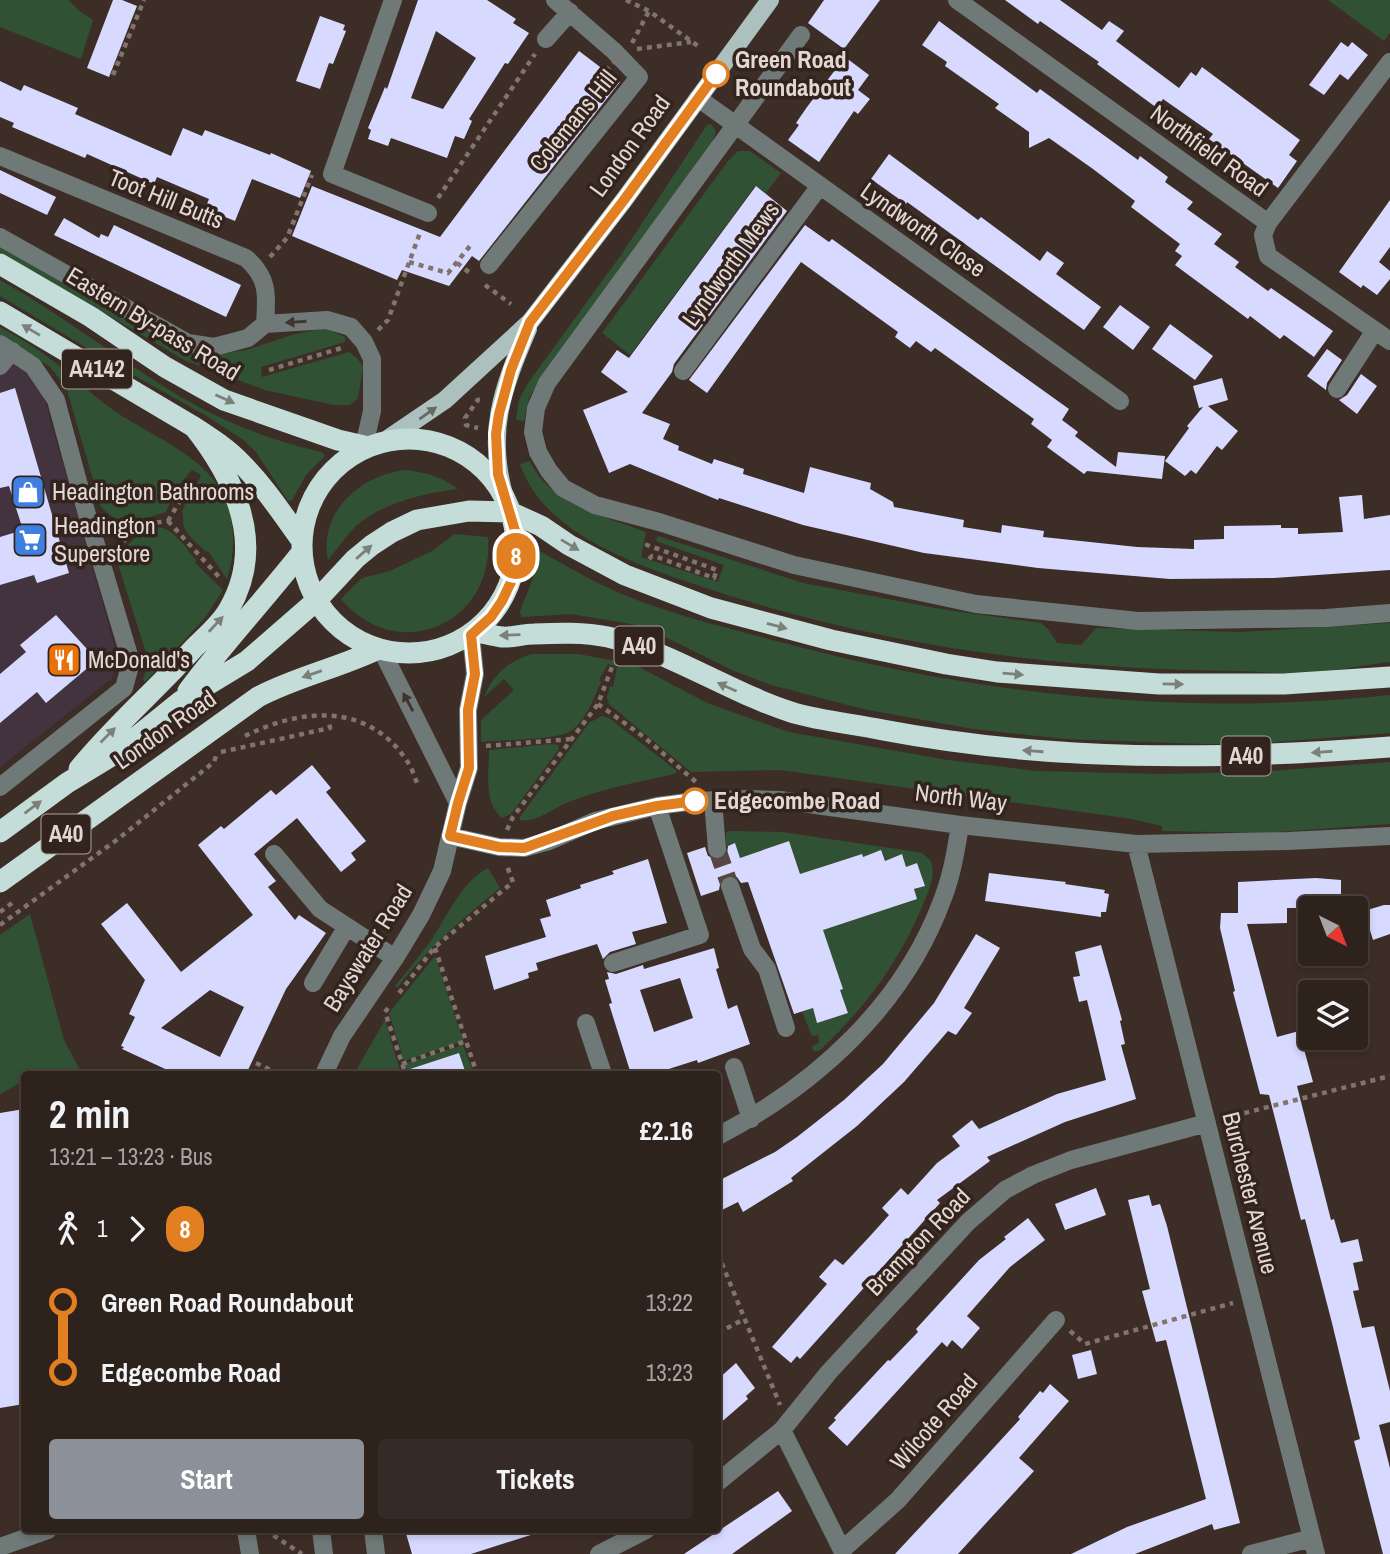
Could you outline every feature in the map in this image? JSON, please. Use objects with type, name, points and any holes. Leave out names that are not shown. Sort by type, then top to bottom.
[{"type":"highway","name":"Eastern By-pass Road","points":[[0,264],[91,317],[165,367],[224,400],[338,440],[364,446]]},
{"type":"highway","name":"A4142","points":[[0,312],[194,427],[241,463],[267,492],[302,547]]},
{"type":"highway","points":[[67,783],[104,739],[154,692],[229,610],[244,571],[246,536],[239,507],[228,476],[194,427]]},
{"type":"highway","points":[[389,438],[430,439],[462,452],[484,471],[507,505],[516,534],[516,555],[511,582],[496,609],[474,633],[441,650],[411,655],[379,651],[356,640],[334,624],[317,601],[306,576],[302,547],[312,502],[321,487],[340,466],[364,446],[389,438]]},
{"type":"highway","name":"London Road","points":[[0,832],[67,783],[118,752],[181,701],[247,661],[317,601],[355,559],[391,532],[417,520],[439,514],[507,505]]},
{"type":"highway","name":"A40","points":[[507,505],[569,545],[625,575],[711,608],[831,640],[946,664],[997,672],[1158,684],[1284,684],[1390,677]]},
{"type":"highway","points":[[181,701],[220,648],[262,603],[302,547]]},
{"type":"highway","name":"A40","points":[[474,633],[504,637],[552,634],[605,636],[636,645],[745,695],[796,713],[937,740],[1021,750],[1206,758],[1292,755],[1390,747]]},
{"type":"highway","points":[[154,692],[220,648]]},
{"type":"highway","name":"London Road","points":[[0,882],[258,697],[285,683],[379,651]]},
{"type":"main road","name":"London Road","points":[[389,438],[445,400],[530,322],[770,0]]},
{"type":"main road","name":"London Road","points":[[507,505],[495,453],[497,424],[511,370],[530,322]]},
{"type":"street","points":[[393,0],[332,174],[428,213]]},
{"type":"street","points":[[546,39],[570,12],[555,0]]},
{"type":"street","name":"Northfield Road","points":[[957,0],[1268,223],[1390,62]]},
{"type":"street","name":"Colemans Hill","points":[[489,265],[639,77],[570,12]]},
{"type":"street","points":[[801,35],[547,383],[536,408],[533,432],[538,452],[563,488],[595,505],[659,522],[794,565],[976,604],[1138,621],[1326,618],[1390,612]]},
{"type":"street","name":"Lyndworth Close","points":[[698,98],[1120,401]]},
{"type":"street","name":"Toot Hill Butts","points":[[0,156],[246,258],[259,270],[266,291],[265,324]]},
{"type":"street","name":"Lyndworth Mews","points":[[683,371],[819,187]]},
{"type":"street","points":[[1268,223],[1263,235],[1268,257],[1382,337],[1337,389]]},
{"type":"street","points":[[0,237],[188,343],[214,347],[248,338],[265,324],[327,320],[351,327],[369,338],[372,359],[372,411],[364,446]]},
{"type":"street","points":[[0,366],[6,347],[33,366],[56,400],[131,662],[124,688],[0,787]]},
{"type":"street","name":"Bayswater Road","points":[[325,1071],[342,1036],[395,958],[432,895],[442,870],[469,768],[468,710],[475,674],[474,633]]},
{"type":"street","points":[[379,651],[420,723],[458,803]]},
{"type":"street","points":[[713,800],[717,849]]},
{"type":"street","name":"North Way","points":[[450,836],[499,847],[524,848],[549,841],[595,821],[657,806],[713,800],[780,800],[960,825],[1136,844],[1390,836]]},
{"type":"street","points":[[613,963],[700,935],[657,806]]},
{"type":"street","points":[[721,1134],[751,1119],[822,1066],[865,1026],[889,999],[918,954],[932,926],[954,863],[960,825]]},
{"type":"street","name":"Burchester Avenue","points":[[1136,844],[1314,1546]]},
{"type":"street","points":[[274,854],[320,909],[395,958]]},
{"type":"street","points":[[730,886],[752,949],[767,969],[786,1028]]},
{"type":"street","points":[[313,983],[346,928]]},
{"type":"street","points":[[586,1023],[602,1071]]},
{"type":"street","points":[[734,1067],[751,1119]]},
{"type":"street","name":"Brampton Road","points":[[721,1480],[782,1430],[829,1372],[968,1222],[1005,1190],[1071,1160],[1207,1123]]},
{"type":"street","name":"Wilcote Road","points":[[782,1430],[840,1552],[898,1500],[1056,1320]]},
{"type":"street","points":[[0,1546],[39,1533]]},
{"type":"street","points":[[246,1533],[250,1554]]},
{"type":"street","points":[[320,1533],[324,1554]]},
{"type":"street","points":[[373,1533],[376,1554]]},
{"type":"street","points":[[599,1554],[640,1533]]},
{"type":"street","points":[[1251,1554],[1314,1546]]},
{"type":"path","points":[[113,75],[144,0]]},
{"type":"path","points":[[626,0],[649,11],[698,46]]},
{"type":"path","points":[[606,71],[627,50],[649,11]]},
{"type":"path","points":[[269,370],[369,338],[388,320],[428,213],[546,39]]},
{"type":"path","points":[[627,50],[692,41]]},
{"type":"path","points":[[287,238],[315,168],[332,174]]},
{"type":"path","points":[[409,262],[449,273],[470,246]]},
{"type":"path","points":[[461,257],[469,264]]},
{"type":"path","points":[[474,427],[466,425],[465,418],[478,400],[475,396]]},
{"type":"path","points":[[168,521],[191,482]]},
{"type":"path","points":[[131,530],[168,521]]},
{"type":"path","points":[[168,521],[223,582]]},
{"type":"path","points":[[649,559],[652,556],[657,557],[714,578],[717,570],[647,545],[659,522]]},
{"type":"path","points":[[513,817],[598,704],[612,667]]},
{"type":"path","points":[[598,704],[644,737],[713,800]]},
{"type":"path","points":[[240,738],[291,718],[324,715],[351,718],[376,730],[394,744],[408,762],[418,786]]},
{"type":"path","points":[[217,752],[330,729],[329,721]]},
{"type":"path","points":[[469,747],[573,738]]},
{"type":"path","points":[[217,752],[228,746]]},
{"type":"path","points":[[0,926],[118,839],[215,762],[217,752]]},
{"type":"path","points":[[476,1071],[435,947],[513,882],[506,862]]},
{"type":"path","points":[[390,1005],[385,1012],[403,1067],[466,1041]]},
{"type":"path","points":[[256,1063],[273,1071]]},
{"type":"path","points":[[1207,1123],[1390,1076]]},
{"type":"path","points":[[721,1262],[780,1406],[782,1430]]},
{"type":"path","points":[[1056,1320],[1085,1344],[1251,1298]]},
{"type":"path","points":[[721,1331],[744,1319]]},
{"type":"path","points":[[270,1533],[302,1554]]},
{"type":"shaded area","points":[[17,359],[40,384],[118,658],[112,678],[0,767],[0,360]]},
{"type":"green space","points":[[0,0],[68,0],[93,20],[81,59],[0,27]]},
{"type":"green space","points":[[1328,0],[1390,0],[1390,33],[1384,41]]},
{"type":"green space","points":[[711,124],[716,131],[712,143],[539,381],[529,398],[524,421],[516,420],[519,400],[528,383],[621,255],[707,125]]},
{"type":"green space","points":[[738,151],[750,151],[781,173],[766,193],[755,186],[630,355],[602,333]]},
{"type":"green space","points":[[0,244],[163,340],[206,356],[246,350],[295,334],[325,328],[345,337],[345,342],[261,367],[262,377],[349,352],[363,367],[358,398],[350,405],[334,405],[265,390],[186,361],[0,252]]},
{"type":"green space","points":[[0,280],[197,406],[267,436],[321,452],[324,457],[306,475],[292,500],[288,501],[256,452],[245,441],[0,296]]},
{"type":"green space","points":[[0,327],[43,353],[116,412],[189,456],[213,478],[226,502],[232,524],[232,557],[227,579],[208,551],[191,538],[184,525],[182,511],[189,495],[192,497],[201,475],[192,470],[177,488],[166,512],[132,522],[109,514],[101,507],[66,387],[50,367],[0,336]]},
{"type":"green space","points":[[530,461],[539,476],[564,499],[646,532],[641,557],[718,582],[724,565],[656,541],[658,536],[803,583],[946,610],[1041,623],[1057,643],[1081,645],[1096,628],[1239,632],[1390,623],[1390,662],[1288,673],[1100,665],[963,650],[829,623],[762,606],[672,577],[619,556],[570,527],[548,509],[532,488],[520,464]]},
{"type":"green space","points":[[405,470],[433,476],[458,489],[418,496],[378,511],[356,526],[328,560],[330,526],[346,499],[373,479]]},
{"type":"green space","points":[[157,527],[169,531],[179,539],[196,560],[195,563],[223,590],[205,618],[145,682],[143,679],[148,665],[146,653],[118,564],[132,541]]},
{"type":"green space","points":[[454,534],[488,537],[486,567],[476,593],[460,612],[439,626],[415,632],[389,630],[364,619],[341,599],[362,578],[390,571],[434,550]]},
{"type":"green space","points":[[538,550],[624,595],[655,606],[726,628],[854,660],[930,676],[1082,697],[1236,703],[1390,695],[1390,733],[1250,744],[1065,739],[973,729],[863,709],[771,685],[734,671],[649,629],[631,624],[571,614],[521,617],[520,611],[533,578],[535,552]]},
{"type":"green space","points":[[532,654],[578,654],[626,663],[639,667],[707,703],[789,732],[948,760],[1037,771],[1161,774],[1257,772],[1390,762],[1390,824],[1262,833],[1162,831],[1162,826],[1132,819],[780,770],[691,772],[609,704],[607,698],[610,686],[613,687],[617,667],[608,664],[588,710],[580,723],[569,732],[540,738],[481,742],[481,720],[514,690],[504,679],[484,697],[487,689],[503,670],[516,660]]},
{"type":"green space","points":[[601,716],[609,718],[677,771],[566,803],[538,818],[520,820],[589,723]]},
{"type":"green space","points":[[558,745],[559,749],[511,814],[502,818],[490,796],[489,750]]},
{"type":"green space","points":[[726,832],[782,832],[917,852],[931,861],[933,873],[929,890],[913,927],[891,966],[865,1002],[819,1051],[813,1051],[812,1046],[819,1043],[818,1035],[812,1036],[802,1012],[813,1008],[817,1022],[848,1012],[818,928],[924,886],[917,864],[906,867],[902,854],[885,861],[881,851],[863,857],[861,854],[818,868],[801,877],[789,841],[740,858],[735,844],[726,846]]},
{"type":"green space","points":[[488,868],[500,888],[420,960],[397,988],[395,986],[430,942],[462,891],[478,874]]},
{"type":"green space","points":[[30,914],[64,1040],[80,1071],[21,1071],[21,1083],[0,1094],[0,935]]},
{"type":"green space","points":[[435,956],[463,1041],[404,1061],[389,1013]]},
{"type":"green space","points":[[385,1020],[400,1071],[356,1071]]},
{"type":"green space","points":[[463,1045],[473,1071],[465,1071],[459,1053],[408,1070],[404,1064]]},
{"type":"building","points":[[113,0],[122,0],[137,6],[109,77],[87,68]]},
{"type":"building","points":[[418,0],[487,0],[516,19],[513,23],[529,33],[508,64],[505,63],[469,119],[472,121],[464,139],[455,136],[447,158],[391,138],[388,146],[368,139],[371,130],[368,128],[385,87],[387,89]],"holes":[[[436,31],[476,58],[443,109],[411,98]]]},
{"type":"building","points":[[824,0],[880,0],[844,49],[808,23]]},
{"type":"building","points":[[1005,0],[1060,0],[1102,30],[1109,21],[1124,31],[1116,41],[1179,88],[1191,72],[1196,76],[1202,67],[1300,140],[1289,155],[1297,161],[1278,188],[1209,139],[1213,134],[1163,99],[1157,108],[1097,64],[1099,62]]},
{"type":"building","points":[[320,16],[345,25],[343,30],[346,31],[333,64],[329,63],[320,89],[296,81]]},
{"type":"building","points":[[939,21],[1037,93],[1040,89],[1138,160],[1140,156],[1168,177],[1165,182],[1193,202],[1187,209],[1222,234],[1214,244],[1239,262],[1235,267],[1268,291],[1271,288],[1333,331],[1314,357],[1284,335],[1280,339],[1250,316],[1248,319],[1175,265],[1182,256],[1175,251],[1180,244],[1131,207],[1135,201],[1093,169],[1049,138],[1029,148],[1029,132],[995,108],[999,104],[945,66],[947,62],[922,45]]},
{"type":"building","points":[[1341,42],[1348,47],[1352,42],[1368,55],[1348,80],[1340,74],[1324,95],[1309,85]]},
{"type":"building","points":[[579,51],[620,82],[479,261],[472,256],[449,286],[402,270],[397,280],[292,236],[312,186],[440,237]]},
{"type":"building","points":[[845,57],[869,75],[858,90],[870,99],[858,114],[854,111],[819,162],[788,140],[799,125],[796,123]]},
{"type":"building","points":[[0,81],[21,91],[24,85],[78,108],[75,114],[171,156],[183,128],[202,136],[205,130],[270,155],[271,153],[311,171],[300,198],[252,179],[235,221],[205,209],[209,199],[157,177],[154,184],[87,154],[85,158],[12,127],[14,123],[0,117]]},
{"type":"building","points":[[889,154],[978,220],[981,217],[1040,261],[1047,251],[1064,263],[1056,274],[1101,307],[1084,330],[871,179]]},
{"type":"building","points":[[0,170],[56,197],[47,215],[0,193]]},
{"type":"building","points":[[756,186],[787,211],[674,364],[672,372],[642,413],[670,424],[663,439],[679,446],[678,450],[712,464],[714,459],[744,469],[743,474],[804,493],[810,467],[871,483],[870,489],[893,502],[894,507],[964,520],[963,527],[1001,533],[1002,525],[1044,531],[1043,537],[1137,547],[1194,549],[1194,540],[1224,539],[1224,526],[1281,525],[1281,528],[1298,528],[1298,534],[1343,532],[1339,497],[1362,495],[1364,519],[1390,515],[1390,570],[1274,578],[1170,579],[1038,568],[924,553],[803,525],[719,498],[718,500],[630,464],[609,473],[583,410],[628,392],[601,372],[617,350],[629,358]]},
{"type":"building","points":[[1390,200],[1390,247],[1379,262],[1390,271],[1390,279],[1377,295],[1363,285],[1361,288],[1339,272]]},
{"type":"building","points":[[64,218],[99,238],[101,234],[108,237],[114,225],[241,285],[226,317],[54,235]]},
{"type":"building","points":[[805,225],[829,242],[832,239],[1069,409],[1062,420],[1078,432],[1075,436],[1116,467],[1118,452],[1165,456],[1162,479],[1087,471],[1084,474],[1047,447],[1052,440],[1031,424],[1034,419],[935,348],[931,352],[916,341],[910,348],[895,337],[898,332],[801,262],[707,393],[689,380]]},
{"type":"building","points":[[1120,305],[1150,327],[1133,350],[1103,327]]},
{"type":"building","points":[[1170,324],[1213,356],[1195,380],[1152,349]]},
{"type":"building","points":[[1327,349],[1342,360],[1327,383],[1326,390],[1307,376]]},
{"type":"building","points":[[1361,374],[1377,386],[1357,414],[1339,400],[1347,395]]},
{"type":"building","points":[[1222,378],[1228,400],[1208,406],[1238,431],[1222,450],[1217,446],[1196,474],[1191,470],[1185,476],[1165,461],[1189,428],[1187,426],[1203,407],[1199,408],[1193,386]]},
{"type":"building","points":[[15,388],[69,573],[37,583],[34,575],[0,585],[0,537],[23,530],[9,486],[0,488],[0,393]]},
{"type":"building","name":"McDonald's","points":[[56,615],[97,660],[46,703],[37,692],[0,723],[0,674],[26,652],[20,645]]},
{"type":"building","points":[[312,765],[331,788],[326,792],[366,841],[351,853],[356,860],[341,872],[297,818],[254,854],[276,881],[268,887],[295,920],[299,915],[326,933],[286,989],[248,1070],[250,1071],[170,1071],[122,1049],[135,1017],[129,1014],[145,980],[101,924],[127,903],[181,972],[253,915],[198,845],[221,826],[224,829],[271,790],[276,795]],"holes":[[[210,990],[244,1007],[220,1057],[161,1028]]]},
{"type":"building","points":[[789,841],[800,874],[881,850],[885,861],[902,854],[906,867],[917,863],[925,886],[914,889],[917,899],[823,930],[843,989],[840,990],[848,1013],[817,1023],[813,1008],[794,1014],[748,882],[741,883],[737,877],[727,875],[721,879],[719,890],[701,896],[687,853],[705,847],[708,856],[719,860],[727,854],[728,846],[735,843],[740,858]]},
{"type":"building","points":[[648,859],[667,923],[632,932],[636,944],[610,952],[603,959],[597,944],[536,963],[538,970],[528,973],[529,978],[494,990],[485,956],[546,937],[540,919],[551,916],[546,900],[614,874],[612,871]]},
{"type":"building","points":[[989,873],[1066,882],[1065,884],[1105,890],[1104,893],[1109,894],[1106,912],[1101,912],[1101,917],[985,901]]},
{"type":"building","points":[[1316,878],[1341,880],[1341,896],[1298,896],[1298,908],[1287,908],[1287,923],[1247,924],[1277,1037],[1298,1031],[1298,1050],[1304,1050],[1313,1082],[1297,1086],[1331,1220],[1334,1219],[1341,1243],[1358,1239],[1363,1261],[1353,1263],[1359,1290],[1353,1291],[1362,1328],[1374,1326],[1390,1391],[1390,1422],[1379,1425],[1390,1468],[1390,1554],[1383,1554],[1354,1441],[1360,1439],[1305,1219],[1301,1220],[1269,1095],[1260,1094],[1233,992],[1235,991],[1220,928],[1221,913],[1238,913],[1238,882]]},
{"type":"building","points":[[1390,905],[1390,934],[1373,940],[1368,924],[1368,910]]},
{"type":"building","points":[[976,934],[1000,948],[964,1008],[972,1013],[956,1035],[948,1031],[904,1082],[857,1126],[791,1178],[793,1181],[743,1212],[738,1202],[721,1210],[721,1179],[775,1152],[844,1100],[883,1064],[934,1003]]},
{"type":"building","points":[[1101,945],[1122,1020],[1120,1021],[1125,1044],[1121,1045],[1136,1099],[1065,1122],[987,1157],[990,1161],[937,1200],[940,1203],[800,1359],[797,1356],[791,1363],[772,1347],[827,1284],[819,1277],[835,1259],[843,1265],[871,1235],[889,1215],[882,1208],[901,1188],[908,1195],[937,1163],[960,1146],[952,1136],[972,1120],[979,1129],[1057,1094],[1106,1080],[1087,1000],[1079,1002],[1073,977],[1080,976],[1075,952]]},
{"type":"building","points":[[714,948],[719,968],[716,969],[728,1009],[737,1005],[750,1044],[698,1063],[697,1060],[662,1071],[630,1071],[609,1004],[612,1003],[605,980],[609,979],[607,972],[616,974],[643,965],[644,969]],"holes":[[[680,978],[693,1018],[654,1032],[640,990]]]},
{"type":"building","points":[[459,1053],[465,1071],[404,1071]]},
{"type":"building","points":[[21,1110],[21,1404],[0,1408],[0,1113]]},
{"type":"building","points":[[1096,1188],[1106,1215],[1065,1230],[1055,1204]]},
{"type":"building","points":[[1149,1195],[1152,1206],[1160,1204],[1167,1226],[1240,1523],[1214,1530],[1212,1524],[1135,1554],[1071,1554],[1127,1527],[1206,1499],[1166,1340],[1156,1342],[1142,1291],[1150,1289],[1128,1200]]},
{"type":"building","points":[[1028,1218],[1045,1240],[1010,1267],[967,1316],[980,1328],[962,1349],[952,1340],[947,1347],[942,1342],[847,1446],[828,1428],[836,1420],[834,1418],[918,1332],[916,1329],[979,1260]]},
{"type":"building","points":[[1091,1350],[1097,1374],[1078,1379],[1072,1355]]},
{"type":"building","points":[[736,1363],[755,1388],[746,1396],[748,1399],[721,1422],[721,1376]]},
{"type":"building","points":[[1050,1384],[1069,1401],[1019,1458],[1034,1471],[958,1554],[895,1554],[1020,1419],[1018,1417],[1040,1391],[1043,1393]]},
{"type":"building","points":[[778,1491],[792,1511],[732,1554],[684,1554],[715,1533],[721,1533],[721,1529]]},
{"type":"building","points":[[406,1533],[534,1534],[471,1554],[412,1554]]},
{"type":"tunnel","points":[[717,849],[730,886]]},
{"type":"bus line","name":"8","points":[[695,801],[613,816],[524,848],[499,847],[450,836],[469,768],[468,710],[475,674],[471,635],[491,617],[502,601],[511,582],[516,555],[516,534],[498,474],[495,453],[499,414],[511,370],[530,322],[716,74]]},
{"type":"place","name":"Green Road Roundabout","points":[[716,74]]},
{"type":"place","name":"Headington Bathrooms","points":[[28,492]]},
{"type":"place","name":"Headington Superstore","points":[[30,540]]},
{"type":"place","name":"McDonald's","points":[[64,660]]},
{"type":"place","name":"Edgecombe Road","points":[[695,801]]}]
